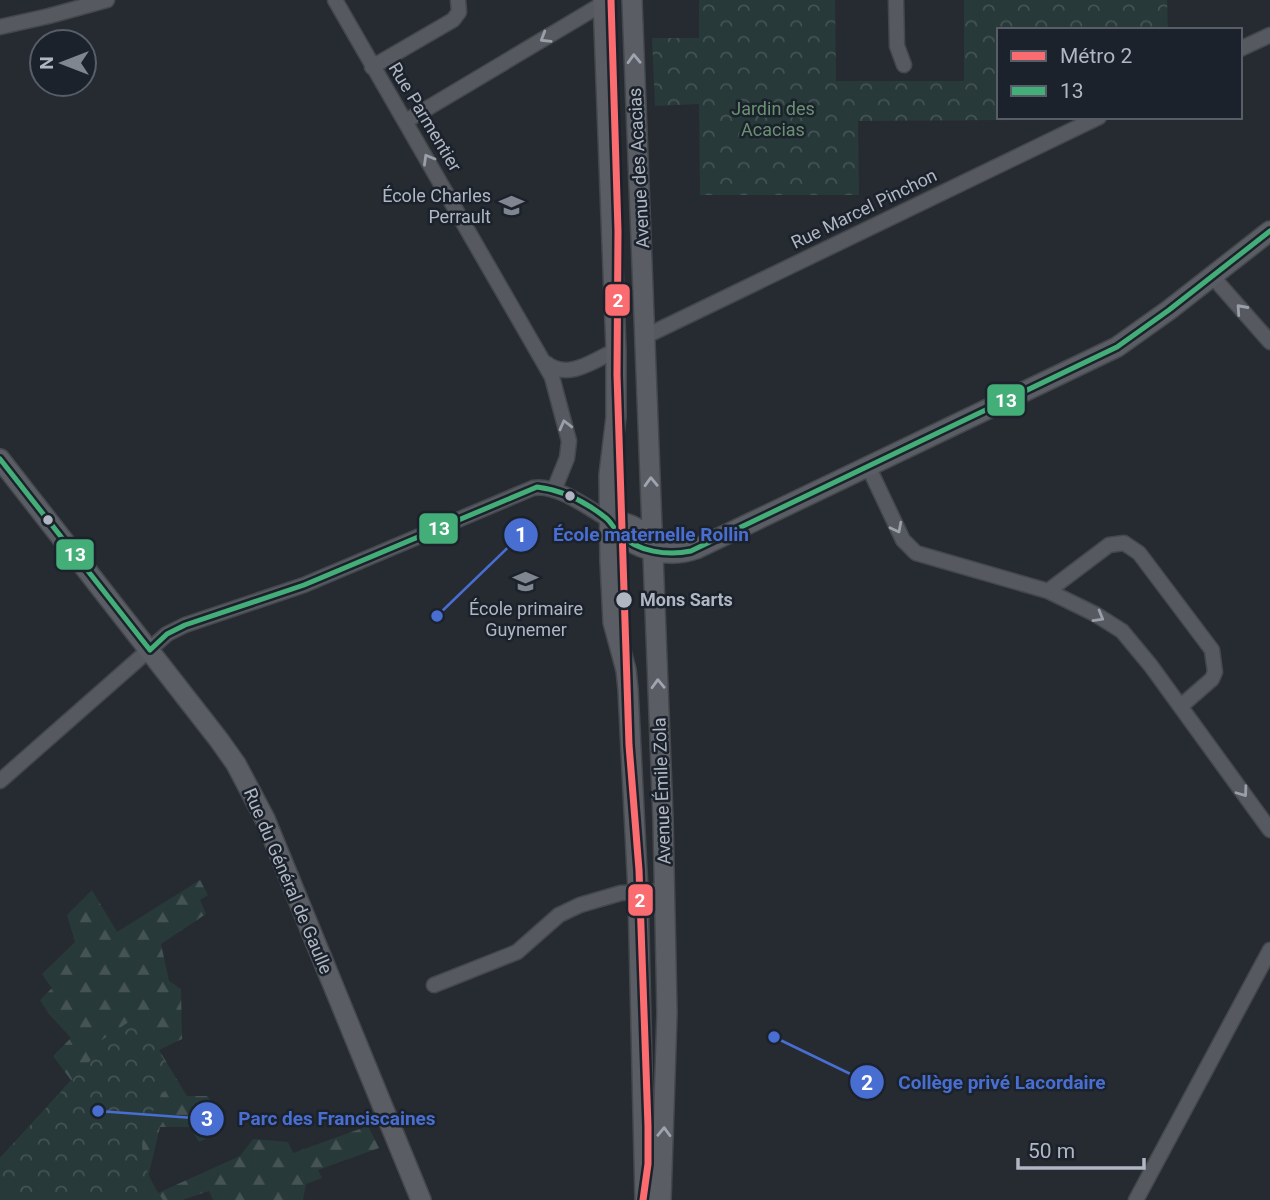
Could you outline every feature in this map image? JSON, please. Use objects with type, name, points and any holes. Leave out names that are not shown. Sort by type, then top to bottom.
[{"type":"main road","name":"Avenue des Acacias","points":[[632,0],[654,550]]},
{"type":"main road","name":"Avenue des Acacias","points":[[605,1],[617,349],[616,417],[609,468],[609,520]]},
{"type":"main road","points":[[609,520],[623,538],[634,544],[674,554],[696,549],[1117,347],[1270,231]]},
{"type":"main road","points":[[617,349],[646,336]]},
{"type":"main road","name":"Rue du Général de Gaulle","points":[[0,459],[229,754],[256,802],[421,1200]]},
{"type":"main road","name":"Avenue Émile Zola","points":[[609,520],[613,622],[627,681],[638,891],[645,1200]]},
{"type":"main road","name":"Avenue Émile Zola","points":[[654,550],[667,1013],[661,1200]]},
{"type":"street","points":[[0,27],[107,0]]},
{"type":"street","name":"Rue Parmentier","points":[[335,0],[546,363],[555,386],[569,441],[567,458],[554,490]]},
{"type":"street","points":[[372,66],[453,20],[459,12],[458,0]]},
{"type":"street","points":[[896,0],[897,46],[904,65]]},
{"type":"street","points":[[407,121],[605,1]]},
{"type":"street","points":[[1242,48],[1270,35]]},
{"type":"street","name":"Rue Marcel Pinchon","points":[[646,336],[1095,119]]},
{"type":"street","points":[[1212,276],[1270,342]]},
{"type":"street","points":[[546,363],[556,370],[568,371],[617,349]]},
{"type":"street","points":[[868,466],[903,540],[916,553],[1048,591],[1095,614],[1122,631],[1181,706],[1270,830]]},
{"type":"street","points":[[0,781],[167,634],[185,625],[304,585],[533,488],[554,490],[609,520]]},
{"type":"street","points":[[1048,591],[1109,545],[1124,544],[1139,553],[1212,650],[1215,672],[1212,679],[1181,706]]},
{"type":"street","points":[[434,985],[517,952],[559,915],[570,910],[602,897],[638,891],[664,891]]},
{"type":"street","points":[[1136,1200],[1270,950]]},
{"type":"green space","name":"Jardin des Acacias","points":[[699,0],[835,0],[836,81],[964,81],[964,0],[1167,0],[1168,28],[997,28],[997,119],[1013,120],[858,121],[859,195],[700,195],[699,104],[655,106],[652,38],[699,38]]},
{"type":"green space","points":[[200,880],[208,895],[200,900],[206,914],[161,944],[169,981],[181,989],[182,1039],[159,1050],[187,1096],[208,1096],[222,1131],[199,1142],[190,1127],[160,1127],[148,1177],[158,1193],[240,1156],[253,1139],[288,1142],[293,1153],[368,1126],[379,1148],[318,1170],[322,1178],[306,1184],[303,1200],[213,1200],[209,1191],[182,1200],[0,1200],[0,1158],[71,1080],[53,1056],[71,1038],[40,1000],[52,988],[42,974],[75,942],[67,915],[92,890],[117,932]]},
{"type":"green space","points":[[139,1015],[174,1078],[153,1110],[143,1137],[145,1166],[163,1200],[0,1200],[0,1158],[100,1050],[96,1044]]},
{"type":"metro line","name":"2","points":[[611,0],[618,231],[617,375],[629,745],[639,870],[648,1126],[648,1164],[643,1200]]},
{"type":"transit line","name":"13","points":[[150,650],[167,634],[185,625],[304,585],[537,487],[565,494],[590,507],[606,518],[627,540],[644,549],[663,553],[691,551],[1117,347],[1270,231]]},
{"type":"transit line","name":"13","points":[[0,459],[150,650]]},
{"type":"place","name":"École Charles Perrault","points":[[511,206]]},
{"type":"place","name":"École primaire Guynemer","points":[[526,582]]},
{"type":"place","name":"Mons Sarts","points":[[624,600]]},
{"type":"place","name":"École maternelle Rollin","points":[[437,616]]},
{"type":"place","name":"Collège privé Lacordaire","points":[[774,1037]]},
{"type":"place","name":"Parc des Franciscaines","points":[[98,1111]]}]
